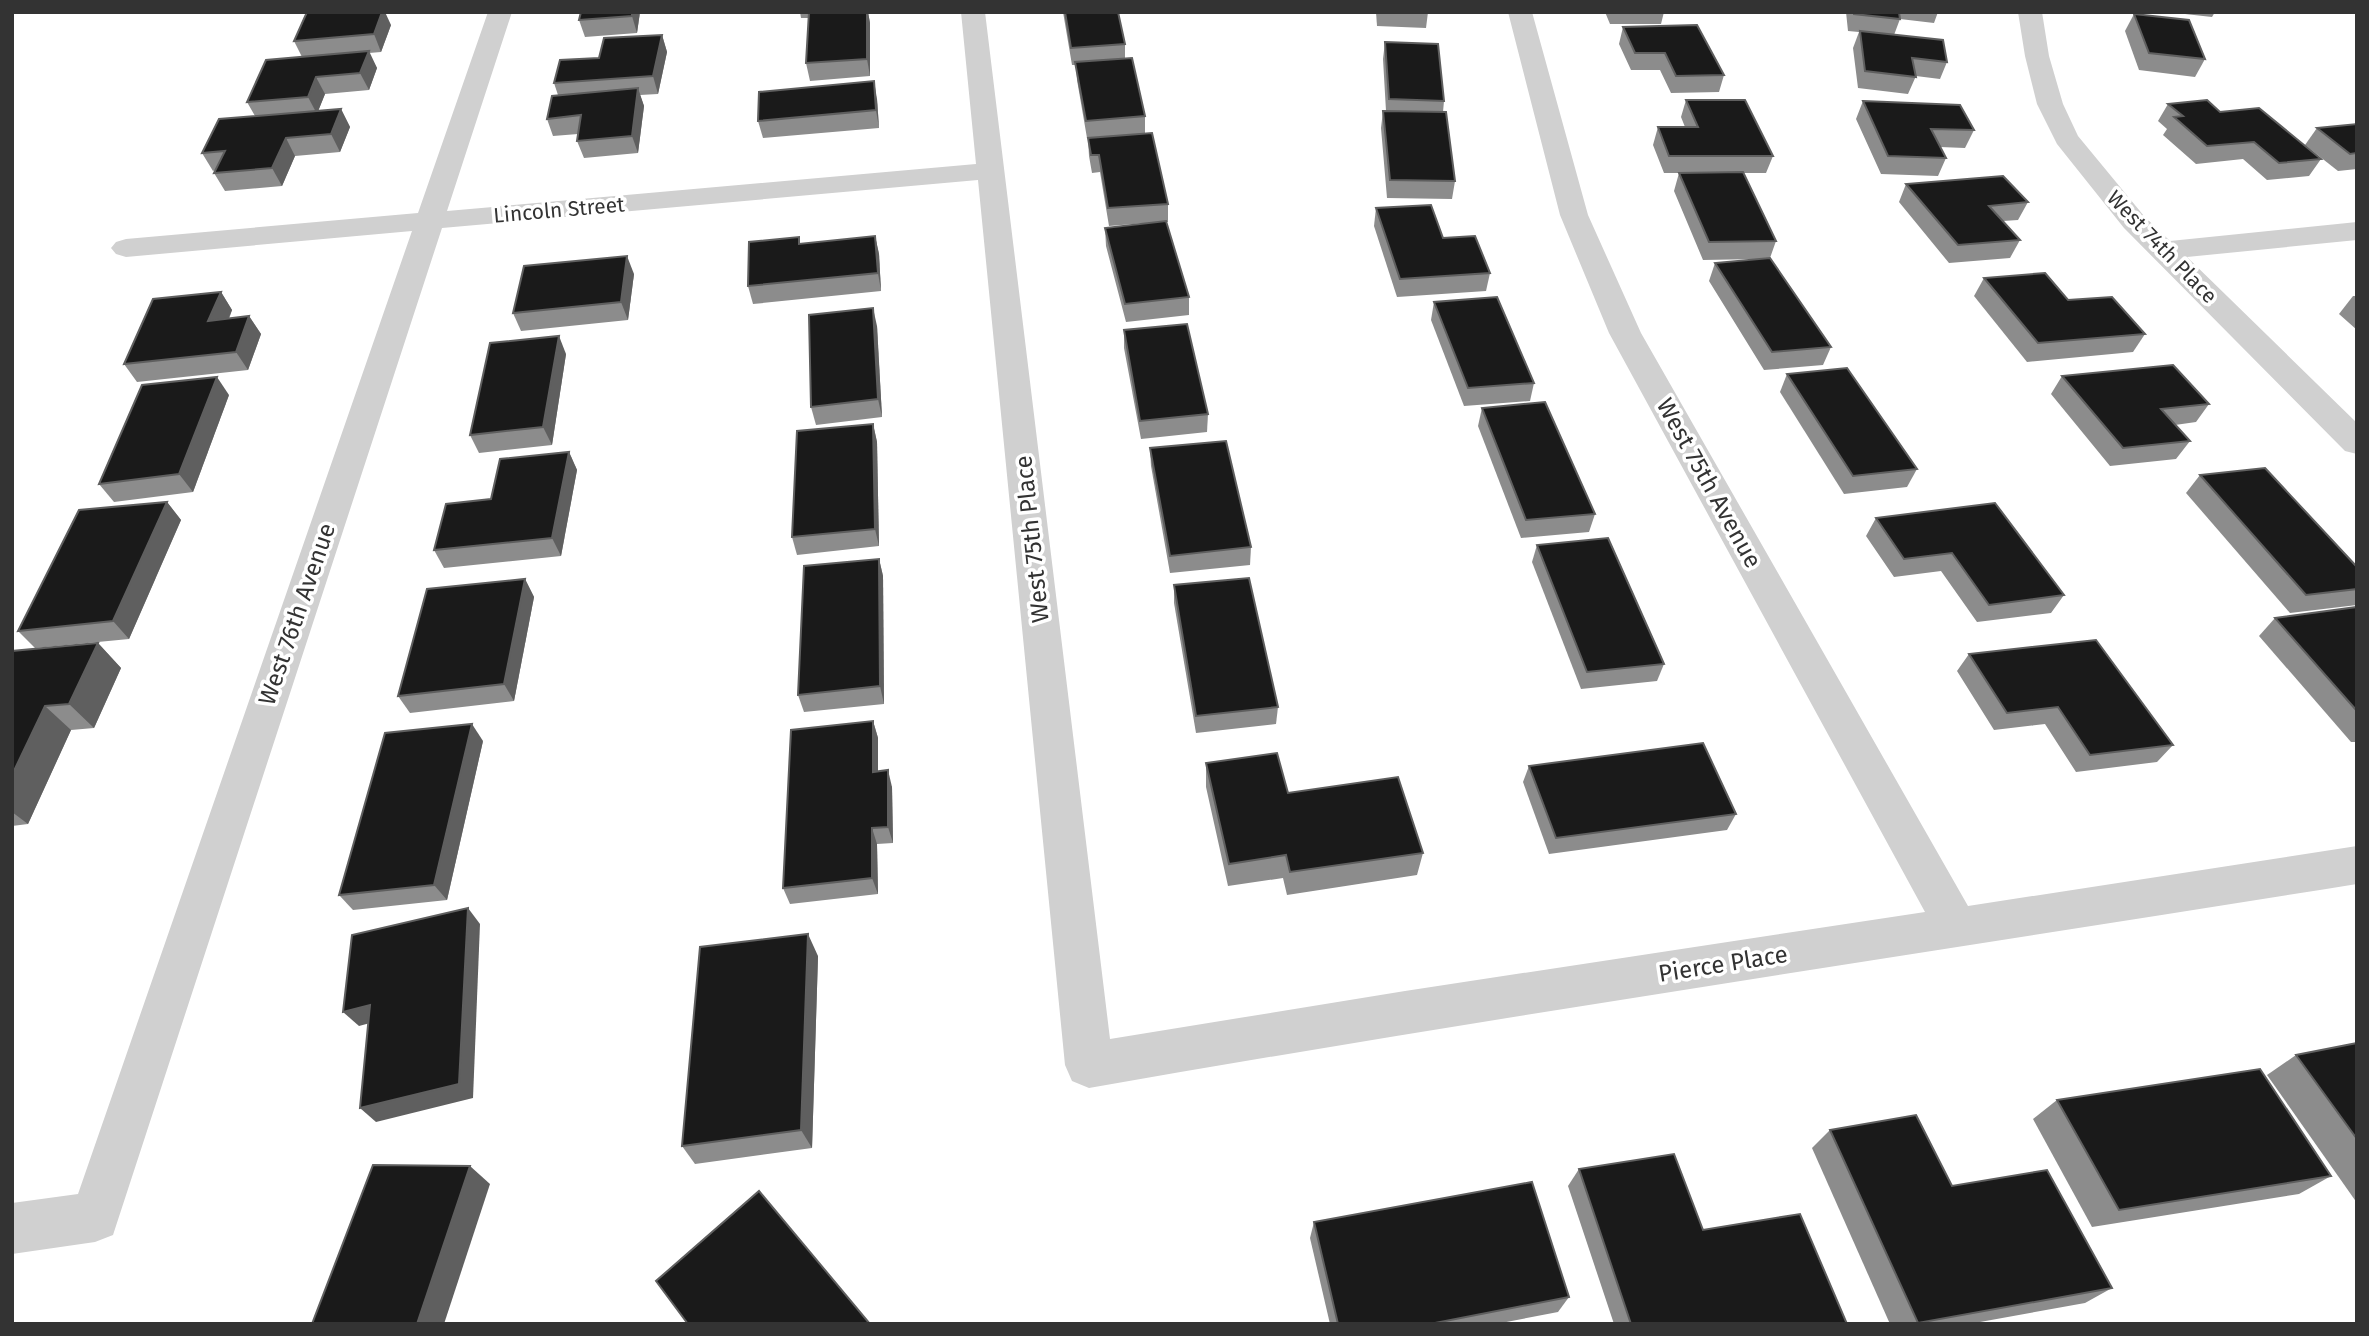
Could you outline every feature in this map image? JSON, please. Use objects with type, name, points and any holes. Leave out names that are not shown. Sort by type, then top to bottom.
[{"type":"street","name":"West 76th Avenue","points":[[12,1229],[95,1217],[500,12]]},
{"type":"street","name":"West 75th Place","points":[[973,12],[1089,1065]]},
{"type":"street","name":"West 75th Avenue","points":[[1520,12],[1574,215],[1625,333],[1958,929]]},
{"type":"street","name":"West 74th Place","points":[[2030,12],[2036,56],[2050,104],[2066,138],[2127,214],[2357,443]]},
{"type":"street","name":"Lincoln Street","points":[[126,248],[992,171]]},
{"type":"street","points":[[2163,251],[2357,231]]},
{"type":"street","name":"Pierce Place","points":[[1089,1065],[1290,1030],[1958,929],[2357,865]]},
{"type":"building","points":[[307,12],[382,12],[374,34],[294,41]]},
{"type":"building","points":[[581,12],[632,12],[632,16],[579,20]]},
{"type":"building","points":[[809,12],[867,12],[867,59],[806,63]]},
{"type":"building","points":[[1065,12],[1118,12],[1125,44],[1071,48]]},
{"type":"building","points":[[1899,12],[1900,19],[1854,14]]},
{"type":"building","points":[[2134,14],[2189,20],[2205,59],[2149,53]]},
{"type":"building","points":[[1697,25],[1724,75],[1676,76],[1665,53],[1635,53],[1623,27]]},
{"type":"building","points":[[1860,31],[1943,40],[1947,62],[1912,58],[1916,77],[1865,71]]},
{"type":"building","points":[[662,35],[653,76],[554,83],[560,60],[599,58],[604,38]]},
{"type":"building","points":[[1385,42],[1438,44],[1444,101],[1389,99]]},
{"type":"building","points":[[369,51],[360,73],[316,77],[308,97],[247,102],[266,60]]},
{"type":"building","points":[[1132,58],[1145,116],[1086,121],[1075,62]]},
{"type":"building","points":[[874,81],[876,110],[758,121],[759,92]]},
{"type":"building","points":[[638,88],[632,136],[577,141],[581,115],[547,119],[552,96]]},
{"type":"building","points":[[1686,100],[1745,100],[1773,156],[1669,156],[1658,127],[1698,127]]},
{"type":"building","points":[[2207,100],[2220,112],[2259,108],[2321,159],[2279,163],[2254,142],[2207,146],[2174,117],[2183,116],[2168,104]]},
{"type":"building","points":[[1863,101],[1960,105],[1974,130],[1931,129],[1946,158],[1888,156]]},
{"type":"building","points":[[341,109],[331,134],[286,138],[272,168],[214,173],[225,151],[202,153],[219,119]]},
{"type":"building","points":[[1383,111],[1446,112],[1455,181],[1390,180]]},
{"type":"building","points":[[2357,124],[2357,153],[2350,154],[2317,128]]},
{"type":"building","points":[[1152,133],[1168,204],[1108,208],[1099,155],[1091,155],[1088,138]]},
{"type":"building","points":[[1743,172],[1776,241],[1709,242],[1679,173]]},
{"type":"building","points":[[2003,176],[2028,202],[1989,206],[2020,240],[1958,245],[1906,184]]},
{"type":"building","points":[[1431,205],[1443,238],[1475,236],[1490,273],[1400,279],[1376,208]]},
{"type":"building","points":[[1166,221],[1189,297],[1125,304],[1105,228]]},
{"type":"building","points":[[875,236],[878,273],[748,286],[749,242],[799,237],[799,244]]},
{"type":"building","points":[[627,256],[621,302],[513,313],[524,266]]},
{"type":"building","points":[[1770,258],[1831,347],[1772,352],[1715,263]]},
{"type":"building","points":[[2045,273],[2068,300],[2112,297],[2145,334],[2038,343],[1984,278]]},
{"type":"building","points":[[221,292],[208,321],[249,316],[236,352],[124,364],[153,299]]},
{"type":"building","points":[[1497,297],[1534,383],[1468,388],[1434,302]]},
{"type":"building","points":[[873,308],[878,399],[811,407],[809,315]]},
{"type":"building","points":[[1187,324],[1208,414],[1140,421],[1124,330]]},
{"type":"building","points":[[559,336],[543,427],[470,435],[490,343]]},
{"type":"building","points":[[2173,365],[2209,404],[2161,409],[2190,441],[2123,448],[2062,376]]},
{"type":"building","points":[[1847,368],[1917,469],[1853,476],[1787,374]]},
{"type":"building","points":[[217,377],[179,474],[99,484],[142,385]]},
{"type":"building","points":[[1545,402],[1595,514],[1526,520],[1482,408]]},
{"type":"building","points":[[873,424],[875,529],[792,537],[797,431]]},
{"type":"building","points":[[1226,441],[1251,547],[1170,556],[1150,448]]},
{"type":"building","points":[[569,452],[552,538],[434,550],[446,504],[491,499],[500,459]]},
{"type":"building","points":[[2265,468],[2357,567],[2357,589],[2306,595],[2200,475]]},
{"type":"building","points":[[167,502],[113,621],[18,631],[79,510]]},
{"type":"building","points":[[1995,503],[2064,595],[1989,605],[1952,553],[1904,559],[1876,518]]},
{"type":"building","points":[[1608,538],[1664,664],[1587,672],[1537,545]]},
{"type":"building","points":[[879,559],[880,686],[798,695],[804,566]]},
{"type":"building","points":[[1249,578],[1278,707],[1196,716],[1174,585]]},
{"type":"building","points":[[525,579],[504,684],[398,696],[427,589]]},
{"type":"building","points":[[2357,607],[2357,711],[2275,618]]},
{"type":"building","points":[[2096,640],[2173,745],[2090,755],[2058,707],[2007,713],[1969,654]]},
{"type":"building","points":[[98,643],[69,704],[45,706],[12,775],[12,651]]},
{"type":"building","points":[[873,721],[873,772],[888,770],[888,827],[872,828],[872,878],[783,888],[791,730]]},
{"type":"building","points":[[472,724],[434,885],[339,895],[385,733]]},
{"type":"building","points":[[1703,743],[1736,814],[1556,838],[1529,766]]},
{"type":"building","points":[[1277,753],[1288,793],[1398,777],[1423,853],[1290,872],[1286,855],[1229,864],[1206,763]]},
{"type":"building","points":[[468,908],[459,1084],[360,1108],[370,1005],[343,1012],[352,935]]},
{"type":"building","points":[[808,934],[801,1130],[682,1146],[700,947]]},
{"type":"building","points":[[2357,1043],[2357,1139],[2296,1055]]},
{"type":"building","points":[[2260,1069],[2331,1176],[2119,1210],[2057,1100]]},
{"type":"building","points":[[1916,1115],[1952,1186],[2047,1170],[2112,1288],[1918,1323],[1830,1130]]},
{"type":"building","points":[[1674,1154],[1703,1230],[1800,1214],[1847,1324],[1631,1324],[1579,1169]]},
{"type":"building","points":[[373,1165],[470,1166],[417,1324],[312,1324]]},
{"type":"building","points":[[1532,1182],[1569,1297],[1430,1324],[1338,1324],[1314,1222]]},
{"type":"building","points":[[759,1191],[870,1324],[688,1324],[656,1281]]}]
